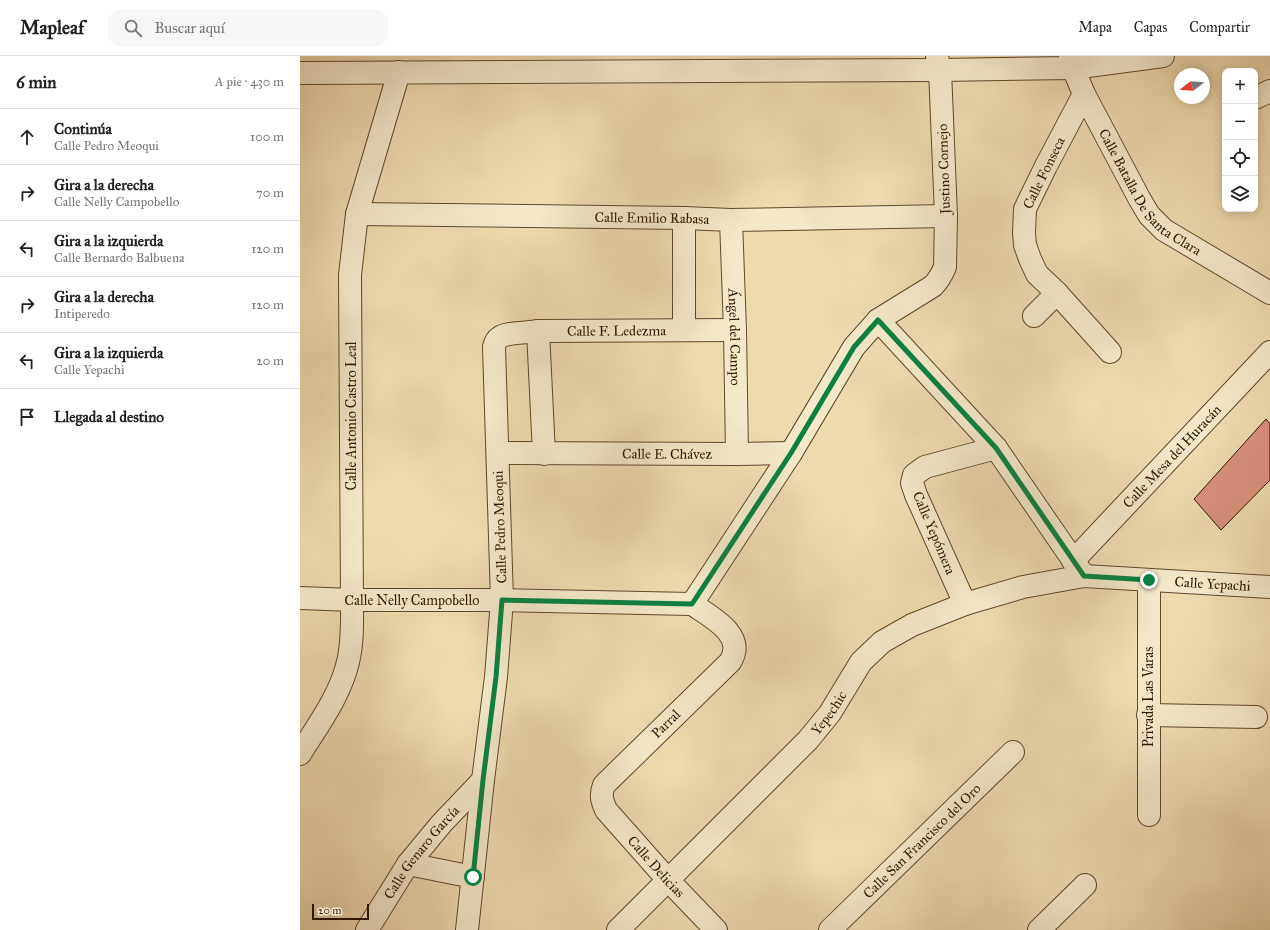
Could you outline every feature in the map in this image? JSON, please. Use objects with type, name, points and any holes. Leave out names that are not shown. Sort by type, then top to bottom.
[{"type":"street","points":[[300,73],[399,72],[436,64],[1071,62],[1163,56]]},
{"type":"street","name":"Calle Batalla De Santa Clara","points":[[1071,62],[1084,94],[1149,215],[1164,230],[1270,293]]},
{"type":"street","name":"Justino Cornejo","points":[[878,320],[933,286],[945,267],[946,216],[938,63]]},
{"type":"street","name":"Calle Antonio Castro Leal","points":[[300,754],[334,698],[343,678],[348,661],[351,639],[352,600],[350,275],[357,214],[399,72]]},
{"type":"street","points":[[1258,96],[1270,90]]},
{"type":"street","name":"Calle Fonseca","points":[[1084,94],[1025,209],[1025,245],[1037,274],[1057,293],[1110,352]]},
{"type":"street","name":"Calle Emilio Rabasa","points":[[357,214],[684,218],[731,220],[946,216]]},
{"type":"street","points":[[684,218],[684,330]]},
{"type":"street","name":"Ángel del Campo","points":[[731,220],[737,454]]},
{"type":"street","points":[[1034,316],[1057,293]]},
{"type":"street","points":[[692,604],[791,453],[854,347],[878,320],[996,448],[1078,569]]},
{"type":"street","name":"Calle F. Ledezma","points":[[498,338],[506,335],[538,331],[735,330]]},
{"type":"street","points":[[538,331],[544,454]]},
{"type":"street","name":"Calle Pedro Meoqui","points":[[467,930],[496,677],[502,600],[494,347],[498,338]]},
{"type":"street","name":"Calle Mesa del Huracán","points":[[1078,569],[1270,352]]},
{"type":"street","name":"Calle Yepómera","points":[[965,604],[912,483],[914,476],[924,467],[996,448]]},
{"type":"street","name":"Calle E. Chávez","points":[[498,453],[791,453]]},
{"type":"street","name":"Calle Yepachi","points":[[1078,569],[1149,580],[1270,587]]},
{"type":"street","name":"Yepechic","points":[[618,930],[808,740],[830,713],[861,662],[882,642],[912,625],[965,604],[1023,588],[1078,569]]},
{"type":"street","name":"Privada Las Varas","points":[[1148,815],[1149,580]]},
{"type":"street","name":"Calle Nelly Campobello","points":[[300,598],[352,600],[502,600],[692,604]]},
{"type":"street","name":"Parral","points":[[601,800],[601,792],[604,785],[730,662],[734,656],[734,642],[727,630],[692,604]]},
{"type":"street","points":[[1148,715],[1256,717]]},
{"type":"street","name":"Calle San Francisco del Oro","points":[[830,930],[1013,752]]},
{"type":"street","name":"Calle Genaro García","points":[[367,930],[408,864],[442,823],[483,780]]},
{"type":"street","name":"Calle Delicias","points":[[601,800],[606,810],[668,880],[716,930]]},
{"type":"street","points":[[408,864],[473,877]]},
{"type":"street","points":[[1039,930],[1085,885]]},
{"type":"building","points":[[1266,419],[1270,424],[1270,480],[1221,530],[1194,499]]},
{"type":"route","points":[[473,877],[496,677],[502,600],[692,604],[791,453],[854,347],[878,320],[996,448],[1084,576],[1149,580]]}]
